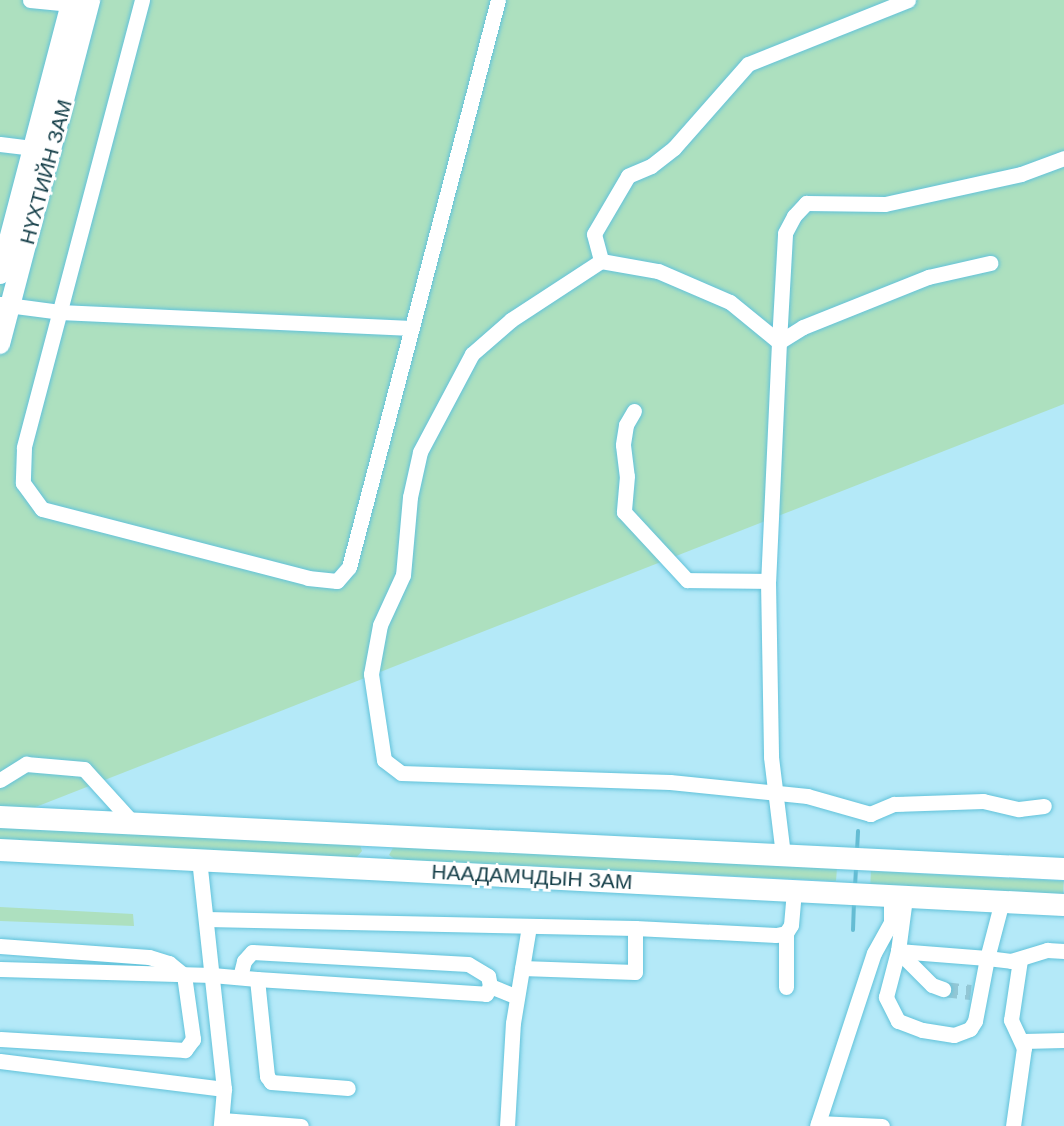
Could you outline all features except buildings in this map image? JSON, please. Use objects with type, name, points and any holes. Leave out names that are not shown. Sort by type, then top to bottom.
[{"type":"highway","name":"НААДАМЧДЫН ЗАМ","points":[[0,817],[1064,869]]},
{"type":"highway","points":[[375,869],[376,835]]},
{"type":"highway","name":"НААДАМЧДЫН ЗАМ","points":[[0,850],[889,897],[1064,904]]},
{"type":"main road","name":"НҮХТИЙН ЗАМ","points":[[0,344],[5,305],[90,0]]},
{"type":"main road","name":"НҮХТИЙН ЗАМ","points":[[0,274],[72,2]]},
{"type":"street","points":[[30,0],[72,2]]},
{"type":"street","points":[[142,0],[24,448],[23,483],[42,509],[308,578],[337,581],[349,567],[498,0]]},
{"type":"street","points":[[602,261],[594,234],[628,176],[651,166],[674,148],[748,64],[908,0]]},
{"type":"street","points":[[0,144],[34,148]]},
{"type":"street","points":[[783,855],[771,757],[768,581],[785,233],[794,216],[806,203],[885,204],[1021,174],[1064,158]]},
{"type":"street","points":[[778,342],[730,302],[658,271],[602,261],[511,320],[472,354],[420,452],[410,497],[403,575],[380,625],[371,674],[384,760],[401,773],[639,781],[807,796],[870,813],[894,804],[983,801],[1019,809],[1044,806]]},
{"type":"street","points":[[778,342],[803,327],[928,277],[990,263]]},
{"type":"street","points":[[5,305],[61,312],[410,328]]},
{"type":"street","points":[[634,411],[626,425],[623,445],[627,476],[624,512],[687,580],[768,581]]},
{"type":"street","points":[[0,780],[26,764],[84,769],[134,823]]},
{"type":"street","points":[[199,859],[224,1089],[222,1123],[301,1126]]},
{"type":"street","points":[[786,987],[786,933],[791,925],[794,891]]},
{"type":"street","points":[[889,897],[898,951],[886,997],[898,1021],[922,1030],[954,1035],[970,1029],[976,993],[1002,901]]},
{"type":"street","points":[[882,1126],[818,1125],[870,962],[891,922],[889,897]]},
{"type":"street","points":[[206,919],[786,933]]},
{"type":"street","points":[[507,1126],[517,997],[529,926]]},
{"type":"street","points":[[522,968],[635,972],[635,928]]},
{"type":"street","points":[[0,946],[149,957],[169,963],[184,975],[193,1039],[185,1050],[0,1039]]},
{"type":"street","points":[[898,951],[1020,960],[1047,950],[1064,951]]},
{"type":"street","points":[[898,951],[932,986],[943,989]]},
{"type":"street","points":[[0,969],[212,975],[257,979],[486,994],[490,986],[488,976],[468,964],[252,952],[244,961],[240,977]]},
{"type":"street","points":[[1013,1126],[1023,1041],[1011,1020],[1020,960]]},
{"type":"street","points":[[257,979],[267,1076],[271,1082],[348,1088]]},
{"type":"street","points":[[490,986],[517,997]]},
{"type":"street","points":[[1023,1041],[1064,1040]]},
{"type":"street","points":[[0,1061],[224,1089]]},
{"type":"green space","points":[[0,0],[1064,0],[1064,404],[0,821]]},
{"type":"green space","points":[[0,825],[360,845],[362,851],[356,858],[0,841]]},
{"type":"green space","points":[[394,846],[837,868],[836,881],[396,860],[389,855]]},
{"type":"green space","points":[[871,871],[1064,881],[1063,894],[870,884]]},
{"type":"green space","points":[[0,907],[133,914],[134,926],[0,921]]},
{"type":"waterway","points":[[857,851],[858,831]]},
{"type":"waterway","points":[[855,887],[856,867]]},
{"type":"waterway","points":[[853,930],[854,900]]},
{"type":"tunnel","points":[[943,989],[971,992]]}]
